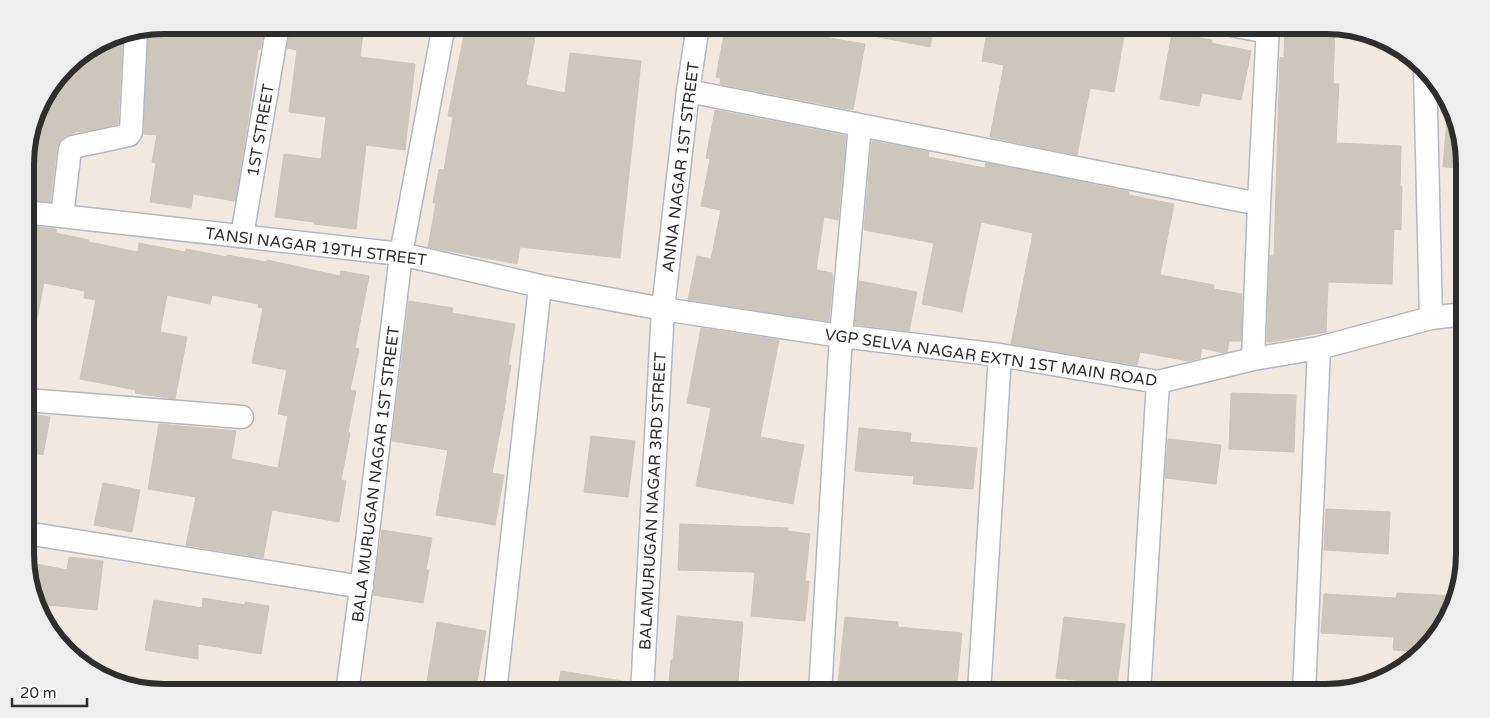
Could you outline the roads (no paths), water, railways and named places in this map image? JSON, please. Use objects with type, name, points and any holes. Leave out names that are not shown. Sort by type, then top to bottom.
[{"type":"street","name":"1ST STREET","points":[[242,236],[276,34]]},
{"type":"street","name":"BALA MURUGAN NAGAR 1ST STREET","points":[[348,684],[362,587],[402,254],[442,34]]},
{"type":"street","name":"ANNA NAGAR 1ST STREET","points":[[663,309],[688,91],[697,34]]},
{"type":"street","points":[[1253,359],[1268,34]]},
{"type":"street","points":[[62,216],[70,149],[129,135],[131,132],[136,37]]},
{"type":"street","points":[[1425,81],[1431,318]]},
{"type":"street","points":[[688,91],[1259,204]]},
{"type":"street","points":[[821,684],[841,336],[860,125]]},
{"type":"street","name":"TANSI NAGAR 19TH STREET","points":[[34,213],[402,254],[540,286],[663,309]]},
{"type":"street","points":[[496,684],[540,286]]},
{"type":"street","name":"VGP SELVA NAGAR EXTN 1ST MAIN ROAD","points":[[663,309],[841,336],[1000,355],[1158,382],[1253,359],[1319,348],[1431,318],[1456,315]]},
{"type":"street","name":"BALAMURUGAN NAGAR 3RD STREET","points":[[642,684],[663,309]]},
{"type":"street","points":[[1304,684],[1319,348]]},
{"type":"street","points":[[980,684],[1000,355]]},
{"type":"street","points":[[1140,684],[1158,382]]},
{"type":"street","points":[[34,401],[242,417]]},
{"type":"street","points":[[34,534],[362,587]]}]
